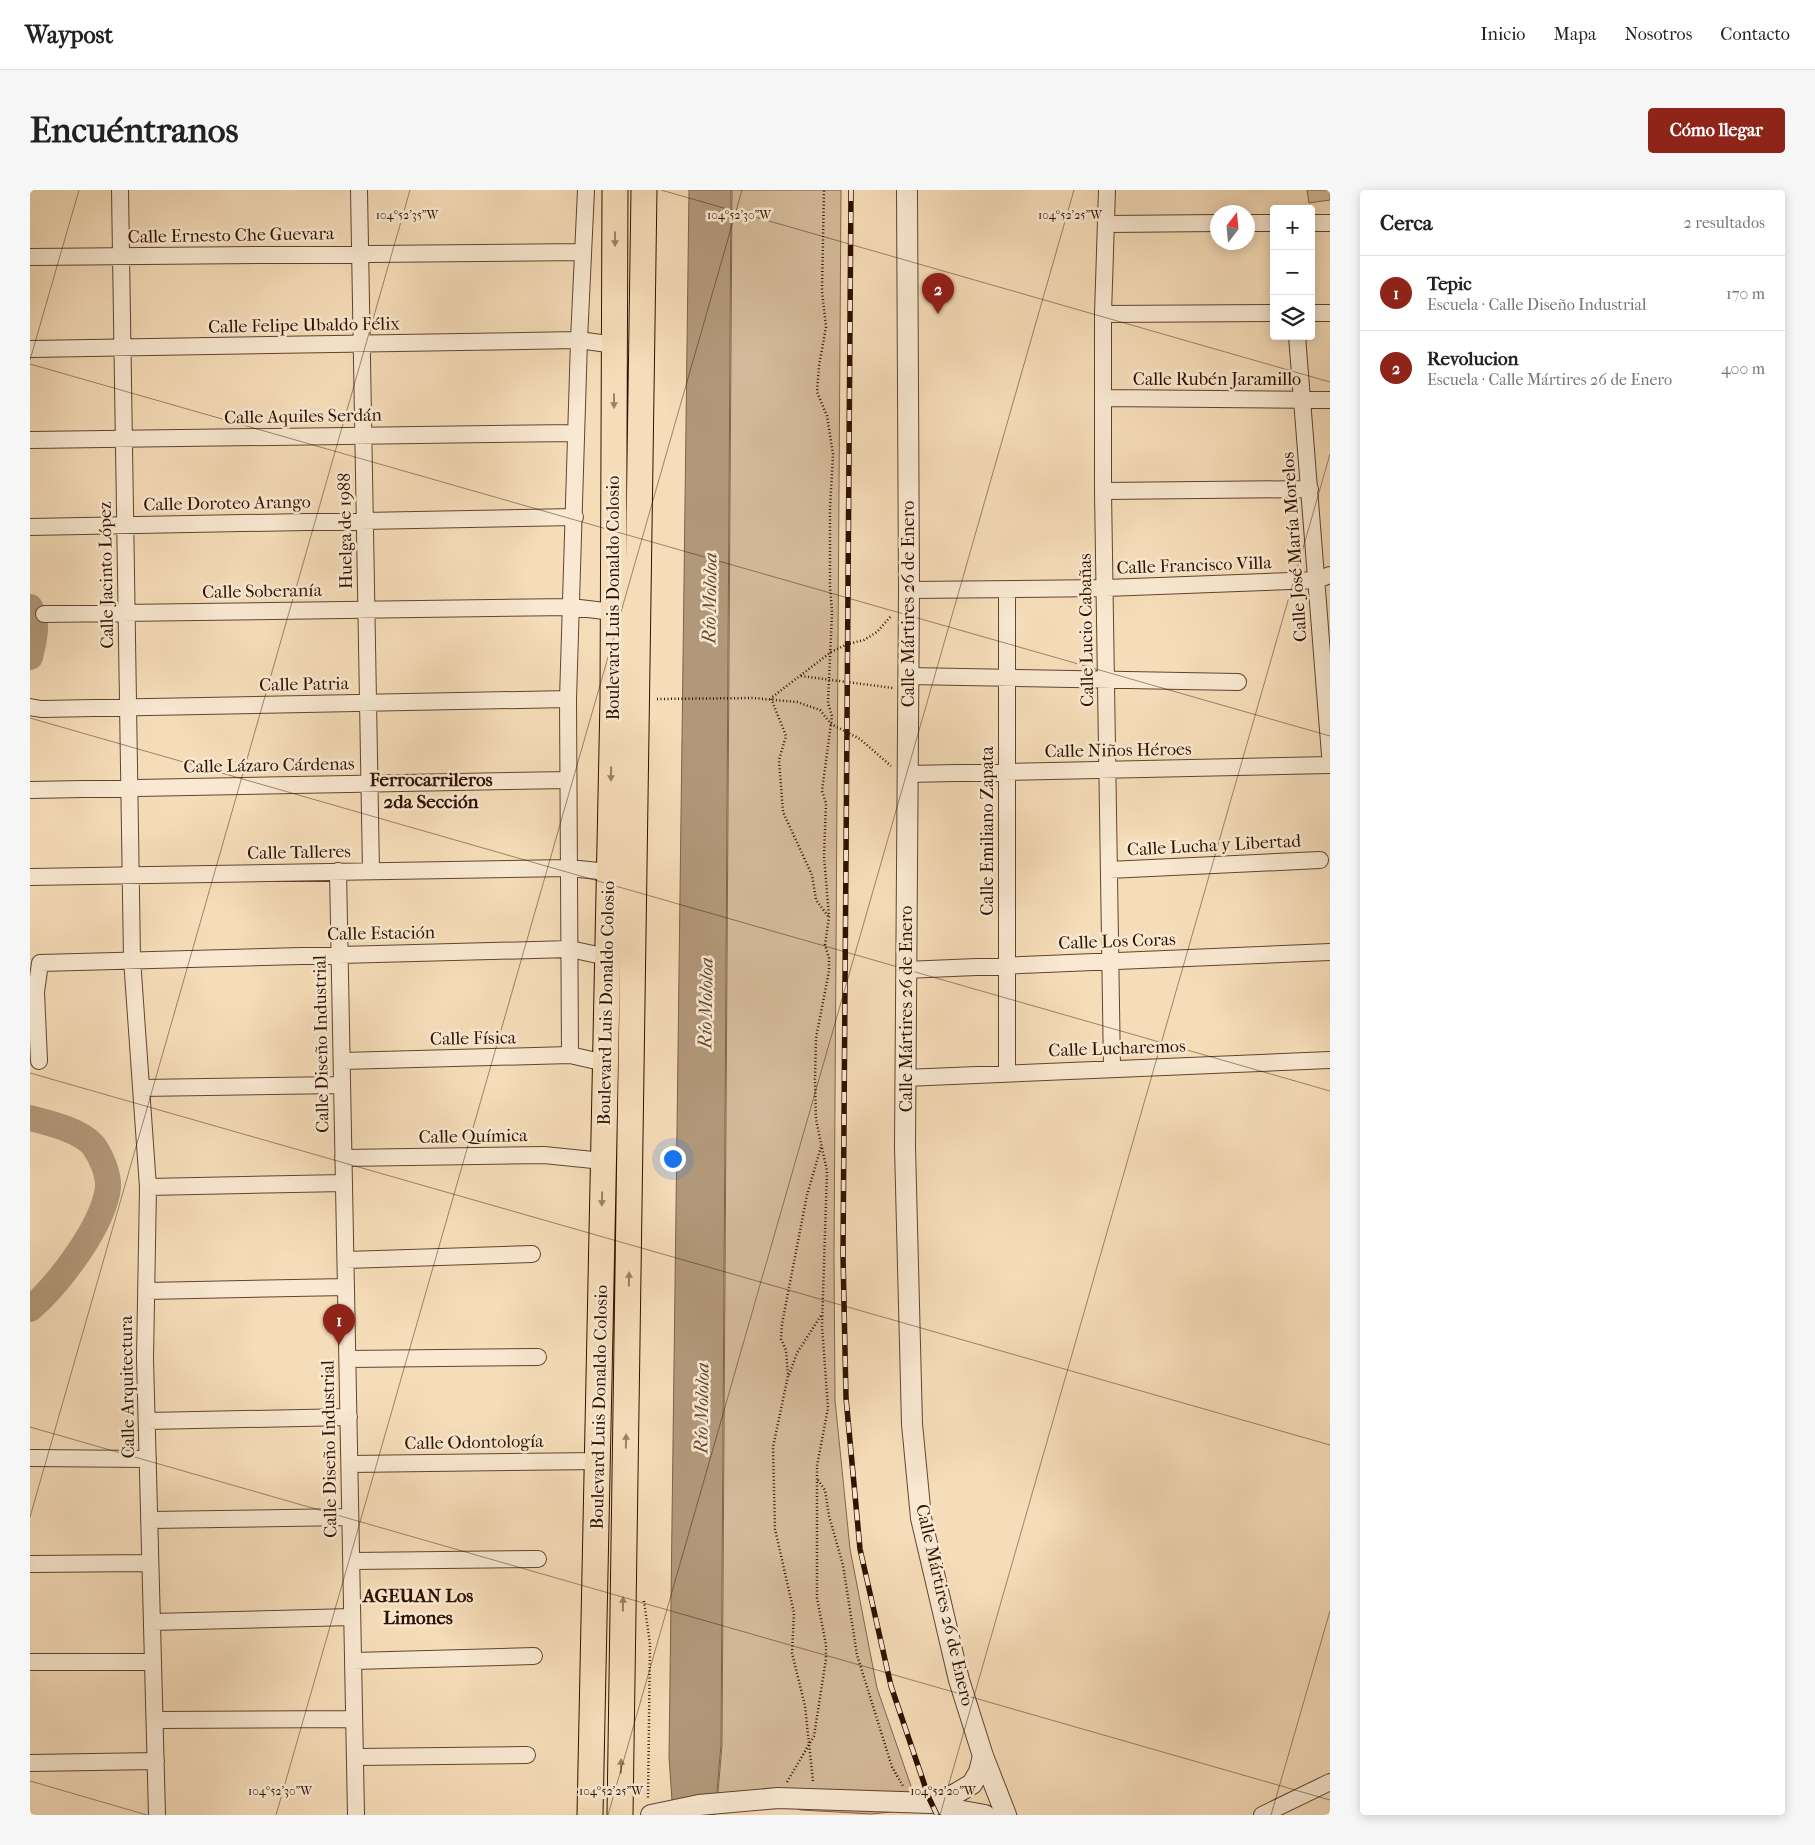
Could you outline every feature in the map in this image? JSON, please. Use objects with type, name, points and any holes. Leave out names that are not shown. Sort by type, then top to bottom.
[{"type":"main road","name":"Boulevard Luis Donaldo Colosio","points":[[590,1815],[612,739],[615,345],[614,190]]},
{"type":"main road","name":"Boulevard Luis Donaldo Colosio","points":[[620,1815],[638,740],[644,190]]},
{"type":"main road","points":[[612,739],[638,740]]},
{"type":"street","name":"Calle Jacinto López","points":[[120,190],[132,960]]},
{"type":"street","name":"Huelga de 1988","points":[[359,190],[371,871]]},
{"type":"street","name":"Boulevard Luis Donaldo Colosio","points":[[570,1055],[568,699],[579,340],[586,190]]},
{"type":"street","name":"Calle Mártires 26 de Enero","points":[[907,190],[909,590],[905,1147],[912,1424],[921,1518],[960,1680],[984,1756],[1006,1815]]},
{"type":"street","name":"Calle Lucio Cabañas","points":[[1107,190],[1103,314],[1103,491],[1112,1068]]},
{"type":"street","points":[[1315,223],[1330,222]]},
{"type":"street","points":[[1106,224],[1210,223]]},
{"type":"street","points":[[1255,223],[1270,223]]},
{"type":"street","name":"Calle Ernesto Che Guevara","points":[[30,257],[583,252]]},
{"type":"street","points":[[1103,314],[1270,313]]},
{"type":"street","points":[[1315,313],[1330,313]]},
{"type":"street","name":"Calle Felipe Ubaldo Félix","points":[[30,349],[579,340],[615,345]]},
{"type":"street","name":"Calle José María Morelos","points":[[1297,340],[1310,489],[1324,578],[1330,755]]},
{"type":"street","name":"Calle Rubén Jaramillo","points":[[1103,398],[1330,400]]},
{"type":"street","name":"Calle Aquiles Serdán","points":[[30,440],[576,433]]},
{"type":"street","points":[[1103,491],[1310,489]]},
{"type":"street","name":"Calle Doroteo Arango","points":[[30,527],[575,517]]},
{"type":"street","name":"Calle Francisco Villa","points":[[909,590],[1106,588],[1324,578]]},
{"type":"street","name":"Calle Emiliano Zapata","points":[[1007,590],[1007,1073]]},
{"type":"street","name":"Calle Soberanía","points":[[44,614],[571,607],[613,612]]},
{"type":"street","points":[[908,676],[1238,682]]},
{"type":"street","name":"Calle Patria","points":[[36,708],[568,699]]},
{"type":"street","name":"Calle Niños Héroes","points":[[908,774],[1330,765]]},
{"type":"street","name":"Calle Lázaro Cárdenas","points":[[30,790],[568,780]]},
{"type":"street","name":"Calle Lucha y Libertad","points":[[1109,870],[1320,860]]},
{"type":"street","name":"Calle Talleres","points":[[30,877],[569,868],[609,872]]},
{"type":"street","name":"Calle Diseño Industrial","points":[[338,872],[356,1815]]},
{"type":"street","name":"Calle Estación","points":[[33,992],[40,962],[570,949],[607,957]]},
{"type":"street","name":"Calle Los Coras","points":[[906,970],[1330,952]]},
{"type":"street","name":"Calle Arquitectura","points":[[132,960],[148,1186],[146,1291],[147,1421],[157,1815]]},
{"type":"street","points":[[33,992],[39,1061]]},
{"type":"street","name":"Calle Física","points":[[342,1061],[570,1055],[605,1063]]},
{"type":"street","name":"Calle Lucharemos","points":[[905,1078],[1330,1060]]},
{"type":"street","points":[[141,1088],[342,1085]]},
{"type":"street","name":"Calle Química","points":[[343,1158],[544,1156],[603,1162]]},
{"type":"street","points":[[148,1186],[344,1183]]},
{"type":"street","points":[[346,1260],[532,1254]]},
{"type":"street","points":[[146,1291],[346,1287]]},
{"type":"street","points":[[348,1359],[538,1358]]},
{"type":"street","points":[[147,1421],[349,1417]]},
{"type":"street","points":[[30,1458],[148,1459]]},
{"type":"street","name":"Calle Odontología","points":[[350,1464],[598,1460]]},
{"type":"street","points":[[149,1520],[350,1517]]},
{"type":"street","points":[[352,1561],[538,1559]]},
{"type":"street","points":[[30,1564],[150,1563]]},
{"type":"street","points":[[152,1622],[352,1616]]},
{"type":"street","points":[[354,1661],[534,1656]]},
{"type":"street","points":[[30,1662],[153,1662]]},
{"type":"street","points":[[154,1720],[354,1719]]},
{"type":"street","points":[[356,1757],[527,1755]]},
{"type":"street","points":[[652,1815],[699,1805],[778,1798],[912,1803],[935,1802],[955,1794],[972,1784],[979,1772],[984,1756]]},
{"type":"street","points":[[30,1763],[156,1761]]},
{"type":"street","points":[[1262,1815],[1330,1782]]},
{"type":"street","points":[[935,1802],[957,1810],[985,1815]]},
{"type":"path","points":[[782,1788],[808,1749],[818,1724],[826,1659],[826,1645],[817,1598],[817,1479],[820,1439],[828,1408],[822,1341],[827,1196],[826,1171],[816,1120],[816,1038],[829,971],[825,945],[829,917],[824,856],[826,803],[822,791],[832,716],[828,703],[831,652],[830,508],[833,454],[827,416],[817,392],[819,366],[826,327],[822,292],[824,190]]},
{"type":"path","points":[[771,698],[831,652],[848,644],[864,640],[877,632],[889,619],[909,590]]},
{"type":"path","points":[[800,676],[830,678],[893,688],[908,676]]},
{"type":"path","points":[[771,698],[786,736],[778,760],[783,812],[812,875],[816,900],[829,917]]},
{"type":"path","points":[[657,699],[771,698],[798,702],[820,710],[831,724],[860,739],[893,768],[908,774]]},
{"type":"path","points":[[788,1376],[786,1350],[781,1339],[782,1324],[807,1195],[821,1145]]},
{"type":"path","points":[[816,1799],[808,1749],[805,1706],[792,1653],[794,1613],[775,1529],[773,1447],[788,1376],[797,1353],[823,1313]]},
{"type":"path","points":[[817,1479],[825,1490],[829,1516],[843,1565],[854,1642],[868,1692],[892,1767],[912,1803]]},
{"type":"shaded area","points":[[732,190],[841,190],[834,1255],[835,1400],[850,1549],[877,1688],[919,1809],[871,1814],[801,1810],[788,1806],[717,1805],[722,1745]]},
{"type":"shaded area","points":[[1307,190],[1330,190],[1330,200],[1309,203]]},
{"type":"water","name":"Río Mololoa","points":[[689,190],[731,190],[721,1745],[715,1815],[673,1815],[669,1757]]},
{"type":"waterway","points":[[30,607],[35,626],[30,657]]},
{"type":"waterway","points":[[30,1118],[72,1131],[93,1145],[106,1171],[108,1188],[98,1219],[89,1236],[54,1285],[30,1309]]},
{"type":"railway","points":[[851,190],[843,1255],[846,1398],[860,1549],[891,1686],[929,1798],[937,1815]]},
{"type":"place","name":"Revolucion","points":[[938,314]]},
{"type":"place","name":"Tepic","points":[[339,1345]]},
{"type":"district","name":"Ferrocarrileros 2da Sección","points":[[431,790]]},
{"type":"district","name":"AGEUAN Los Limones","points":[[418,1606]]}]
